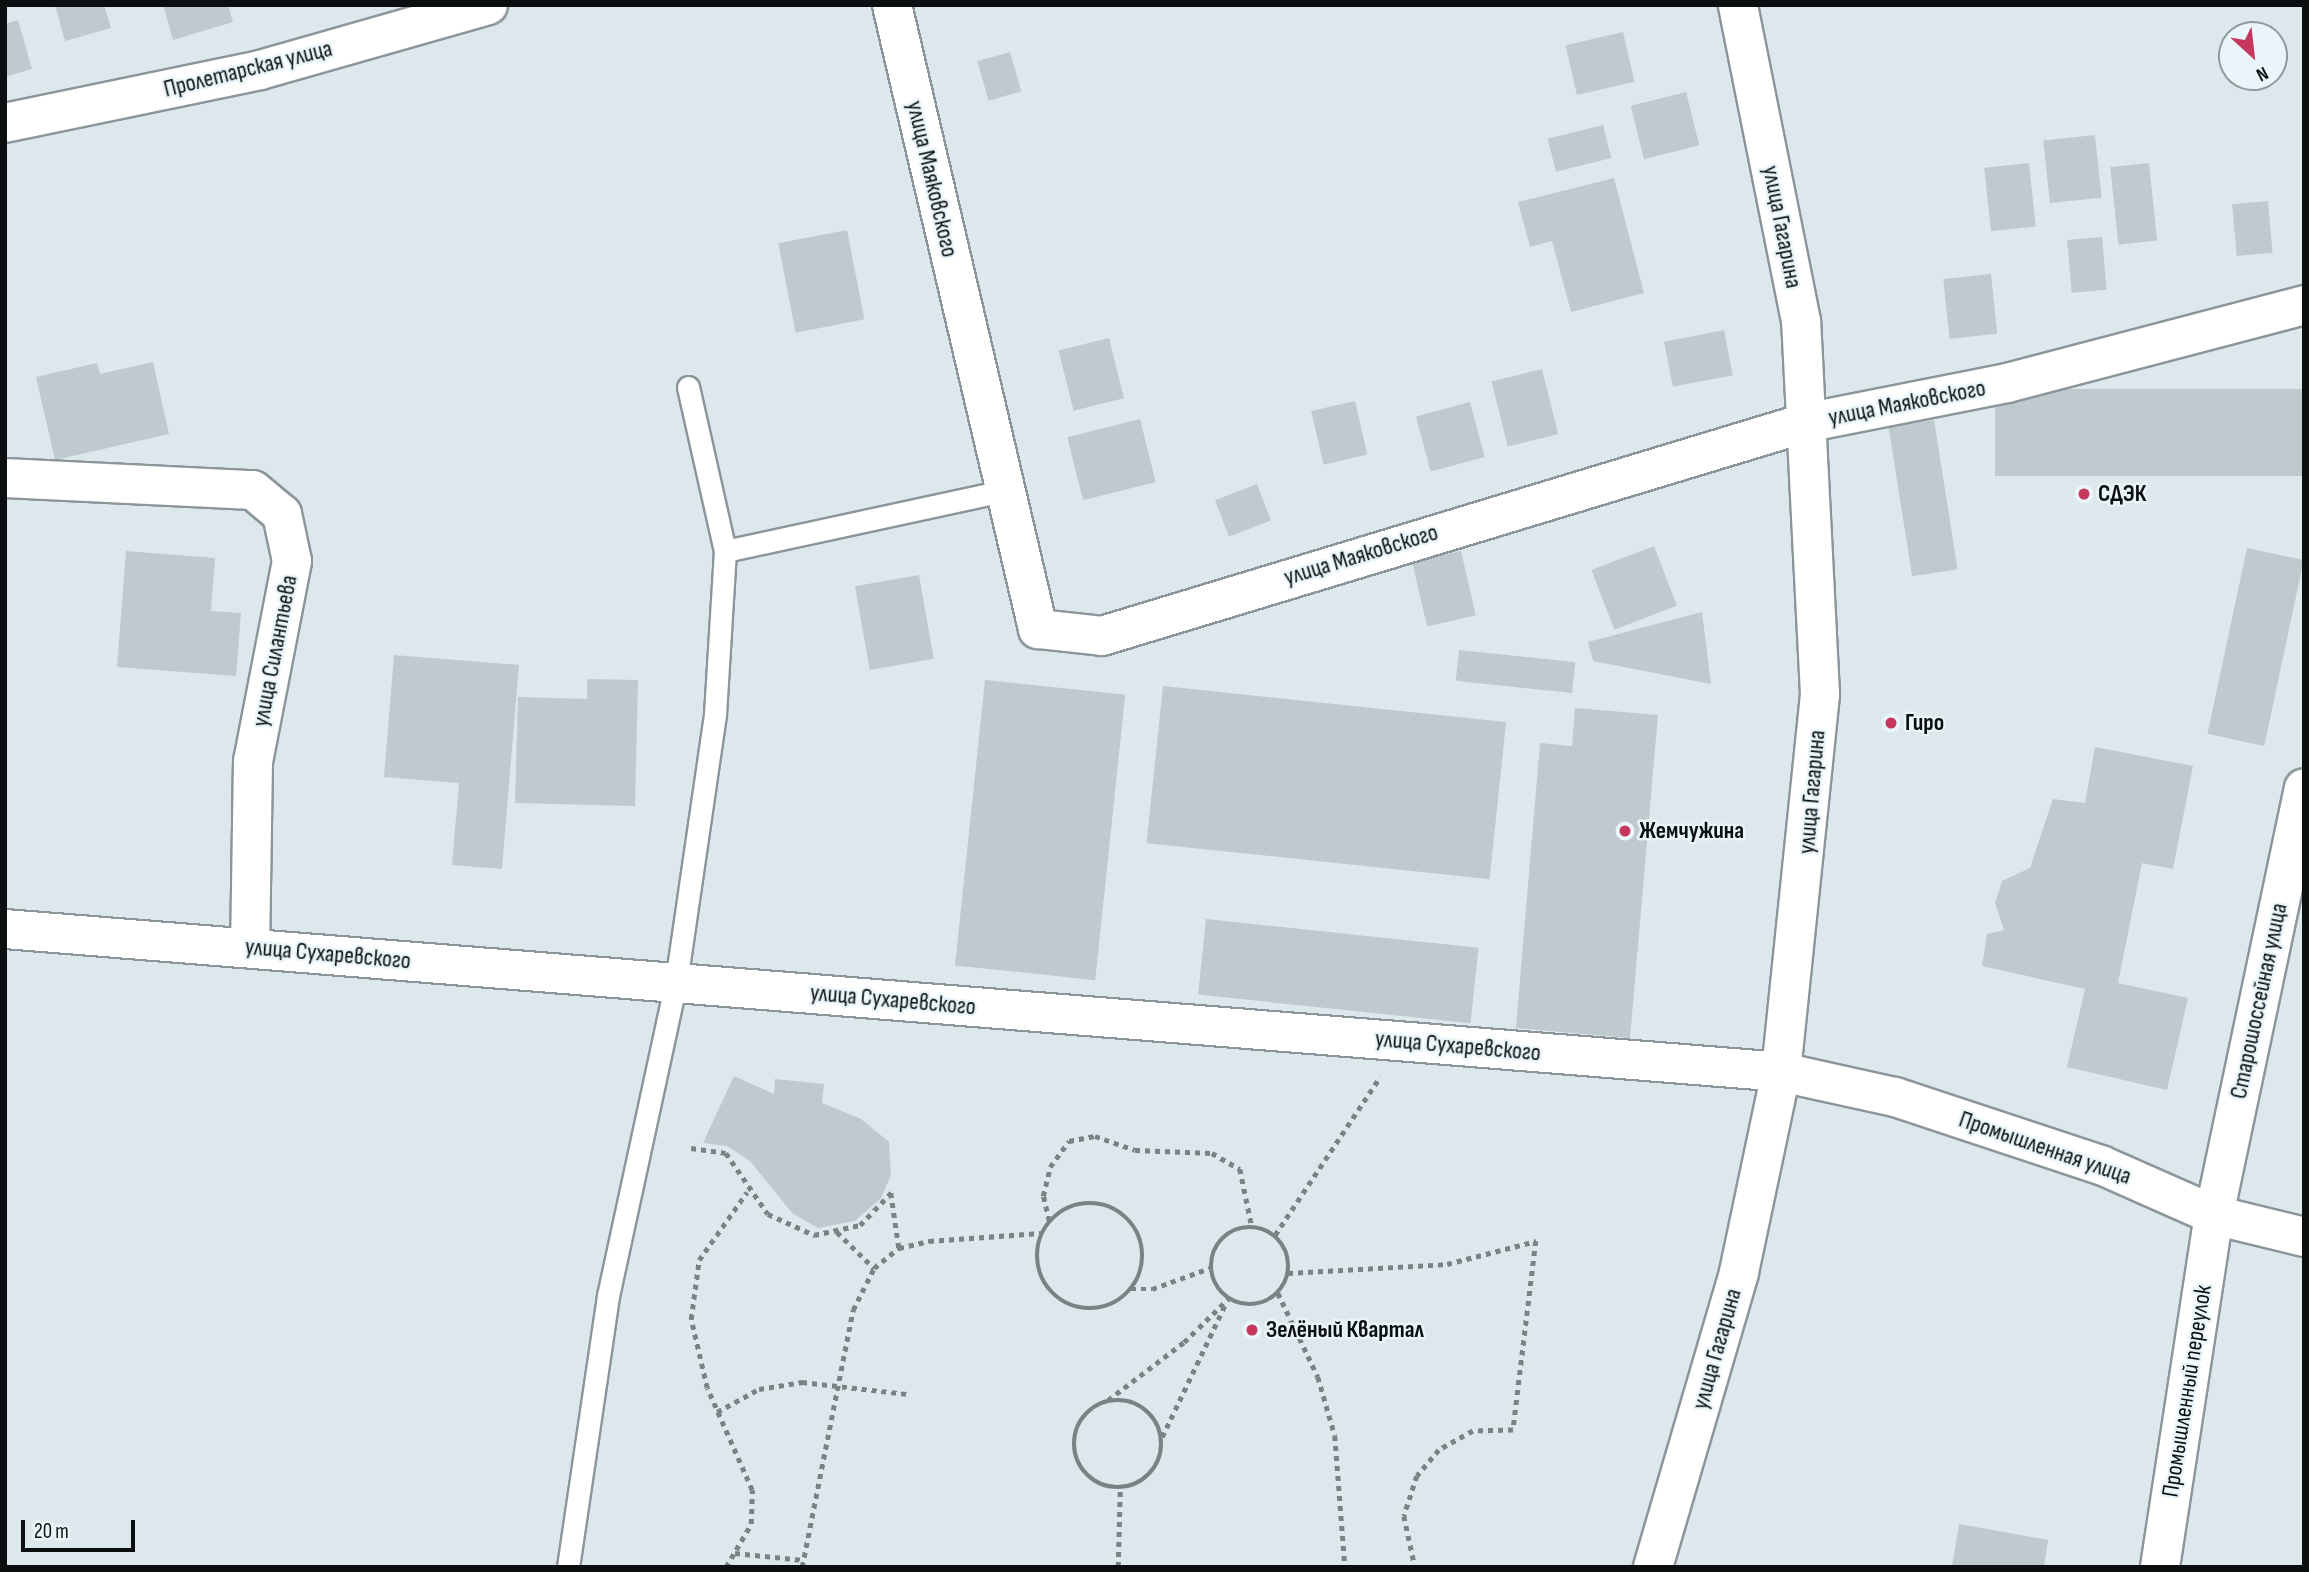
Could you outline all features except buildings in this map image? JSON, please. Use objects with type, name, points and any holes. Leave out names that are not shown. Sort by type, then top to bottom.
[{"type":"street","name":"Пролетарская улица","points":[[5,123],[260,70],[488,5]]},
{"type":"street","name":"улица Маяковского","points":[[892,5],[1038,629],[1102,636],[1805,423],[2007,383],[2304,305]]},
{"type":"street","name":"улица Гагарина","points":[[1653,1567],[1740,1272],[1781,1072],[1820,694],[1801,320],[1738,5]]},
{"type":"street","name":"улица Силантьева","points":[[5,478],[253,490],[282,514],[292,561],[253,761],[250,948]]},
{"type":"street","name":"Старошоссейная улица","points":[[2214,1214],[2304,788]]},
{"type":"street","name":"улица Сухаревского","points":[[5,929],[1781,1072]]},
{"type":"street","name":"Промышленная улица","points":[[1781,1072],[1920,1105],[2101,1165],[2214,1214],[2304,1237]]},
{"type":"street","name":"Промышленный переулок","points":[[2160,1567],[2214,1214]]},
{"type":"lane","points":[[568,1567],[608,1296],[676,982],[715,714],[725,551],[688,387]]},
{"type":"lane","points":[[725,551],[1006,491]]},
{"type":"path","points":[[1275,1236],[1404,1042]]},
{"type":"path","points":[[1049,1221],[1044,1196],[1050,1167],[1069,1141],[1095,1136],[1135,1150],[1222,1158],[1240,1169],[1252,1227]]},
{"type":"path","points":[[691,1148],[726,1153],[747,1192],[768,1214],[799,1230],[837,1232],[860,1225],[891,1193],[899,1248]]},
{"type":"path","points":[[726,1567],[751,1524],[752,1490],[717,1412],[691,1319],[699,1260],[747,1192]]},
{"type":"path","points":[[1132,1289],[1141,1266],[1141,1242],[1124,1214],[1093,1202],[1049,1221],[1041,1233],[1036,1250],[1044,1283],[1069,1305],[1103,1307],[1132,1289],[1152,1289],[1210,1268],[1222,1238],[1252,1227],[1275,1236],[1287,1253],[1288,1273],[1278,1293],[1254,1304],[1228,1299],[1210,1268]]},
{"type":"path","points":[[735,1553],[803,1564],[853,1310],[874,1268],[899,1248],[1009,1231],[1041,1233]]},
{"type":"path","points":[[837,1232],[874,1268]]},
{"type":"path","points":[[1288,1273],[1447,1264],[1536,1241],[1513,1430],[1473,1431],[1439,1450],[1417,1476],[1404,1516],[1415,1567]]},
{"type":"path","points":[[1278,1293],[1318,1377],[1335,1436],[1345,1567]]},
{"type":"path","points":[[1228,1299],[1162,1439],[1152,1472],[1120,1488],[1093,1481],[1074,1450],[1083,1415],[1107,1401],[1184,1342],[1228,1299]]},
{"type":"path","points":[[717,1412],[759,1389],[838,1384],[908,1394]]},
{"type":"path","points":[[1107,1401],[1143,1407],[1162,1439]]},
{"type":"path","points":[[1118,1567],[1120,1488]]},
{"type":"place","name":"СДЭК","points":[[2084,494]]},
{"type":"place","name":"Гиро","points":[[1891,723]]},
{"type":"place","name":"Жемчужина","points":[[1625,831]]},
{"type":"place","name":"Зелёный Квартал","points":[[1252,1330]]}]
